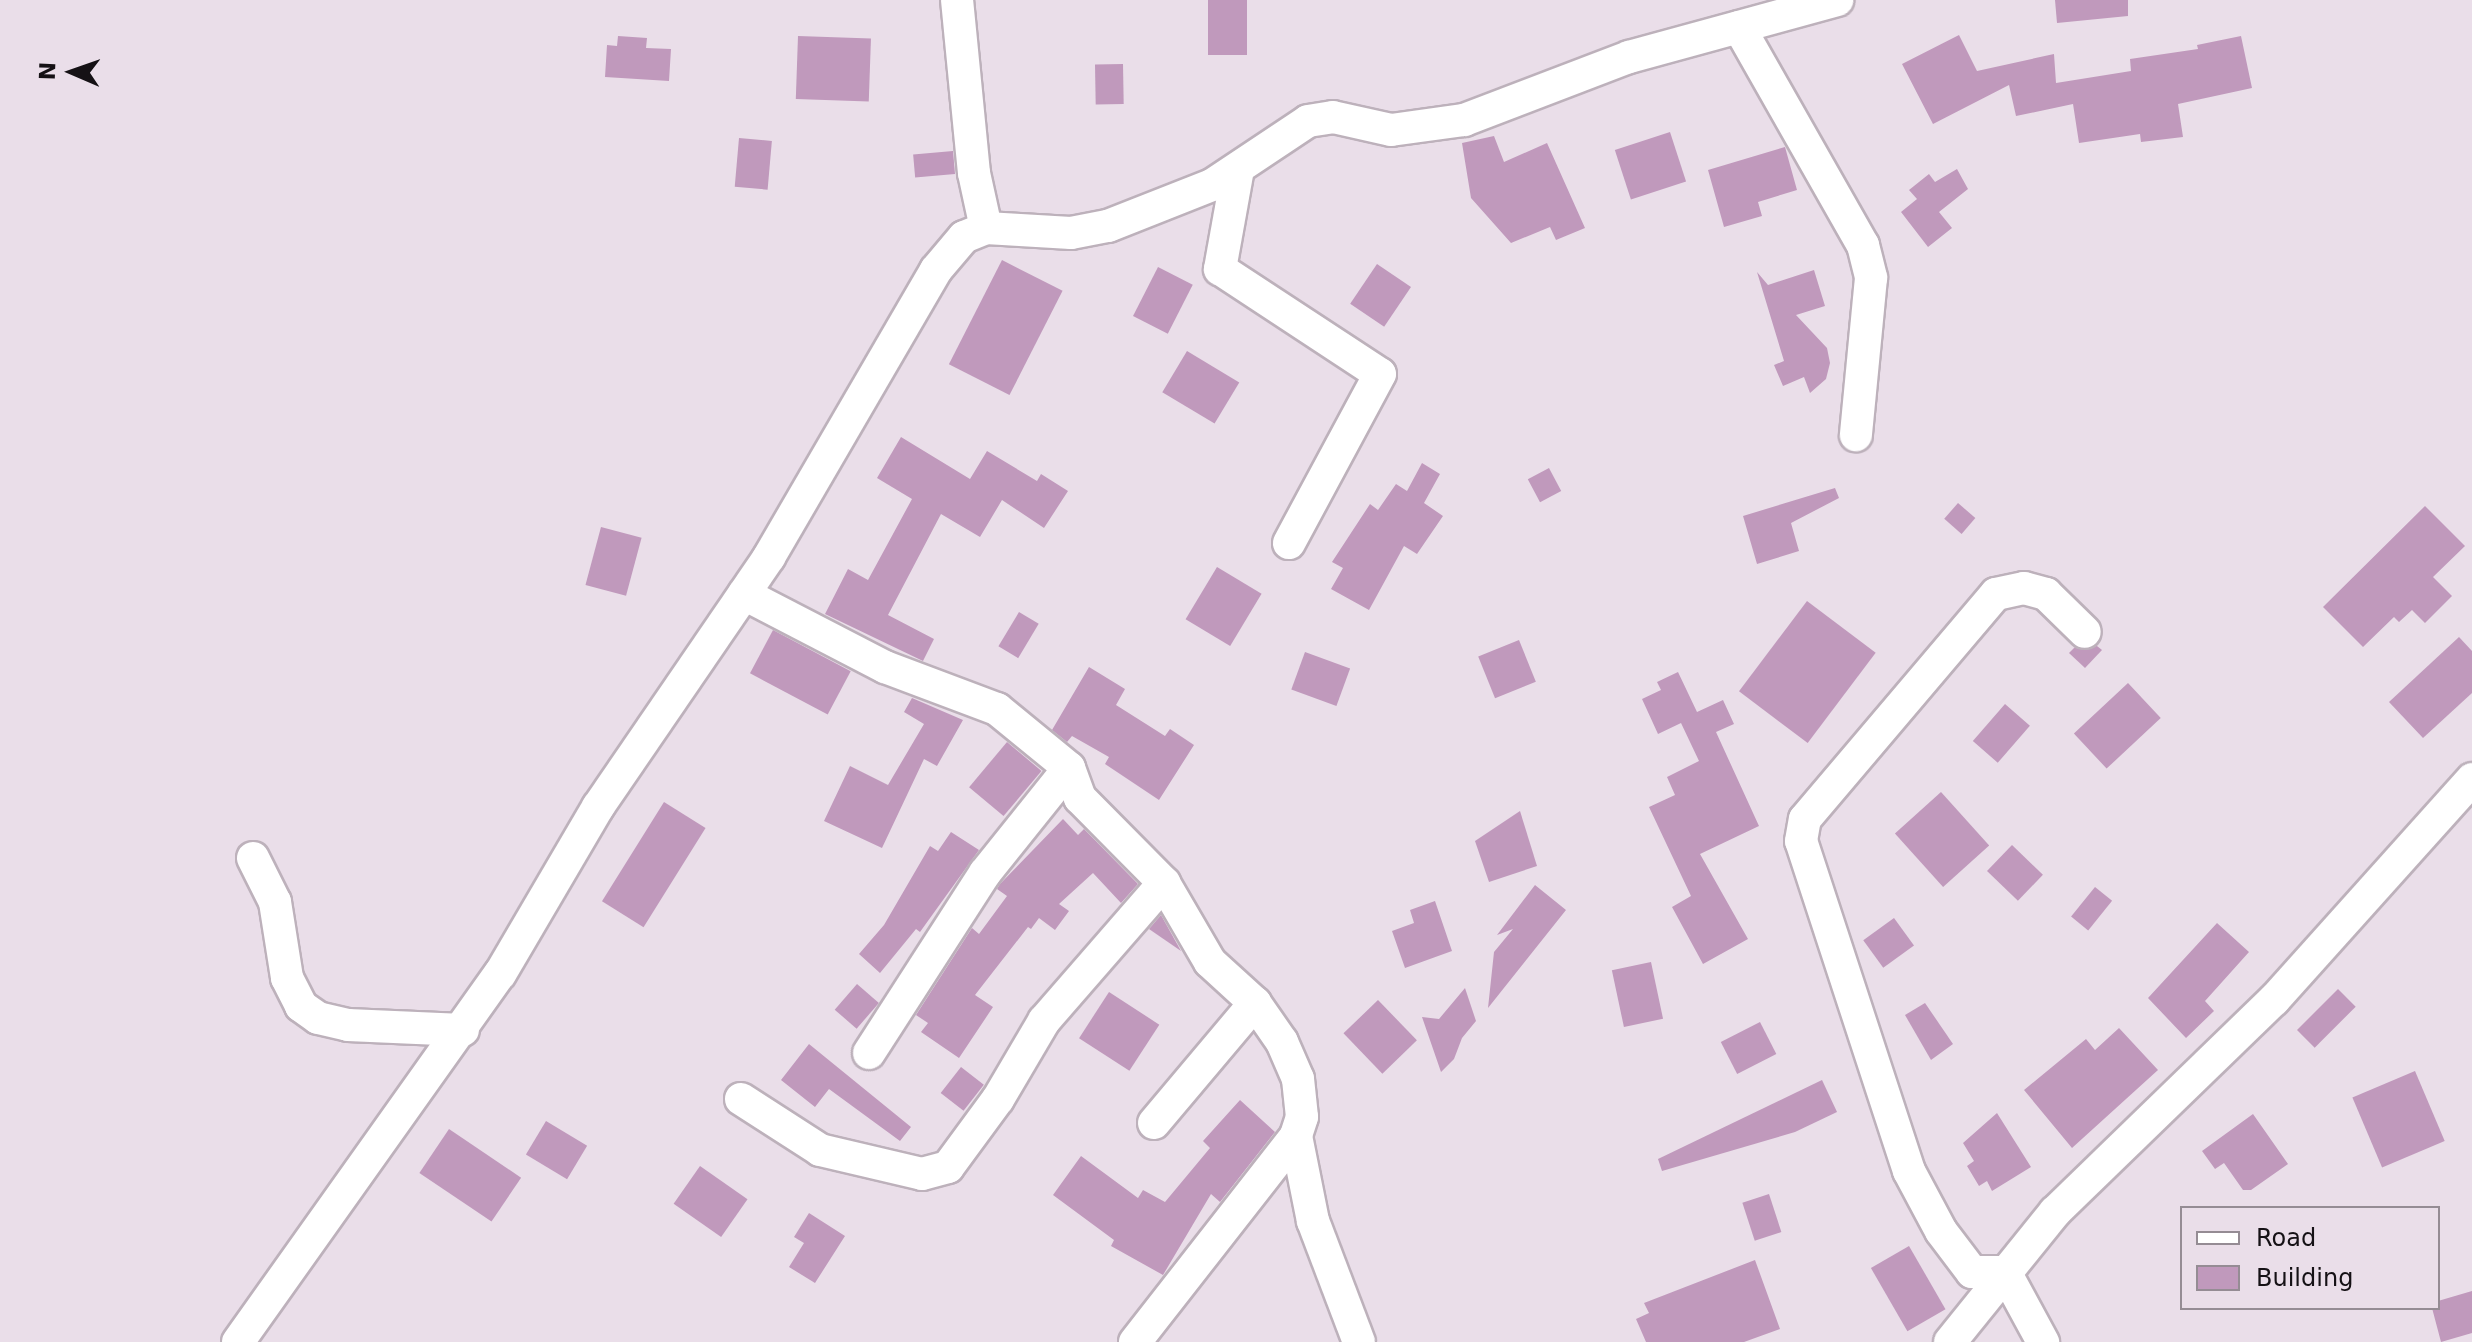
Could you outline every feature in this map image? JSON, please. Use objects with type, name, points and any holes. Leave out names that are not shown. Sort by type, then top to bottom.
[{"type":"street","points":[[957,0],[974,173],[986,228]]},
{"type":"street","points":[[238,1342],[463,1030],[598,807],[744,594],[936,270],[964,237],[986,228],[1071,233],[1108,226],[1212,185],[1308,121],[1333,117],[1391,130],[1432,127],[1629,57],[1837,0]]},
{"type":"street","points":[[1739,27],[1863,245],[1871,278],[1856,435]]},
{"type":"street","points":[[1238,169],[1220,269],[1380,374],[1289,543]]},
{"type":"street","points":[[2005,1272],[1972,1272],[1941,1231],[1909,1171],[1801,841],[1805,819],[1996,594],[2024,588],[2046,594],[2085,632]]},
{"type":"street","points":[[744,594],[885,667],[997,709],[1069,768],[1080,798],[1164,883],[1210,962],[1255,1003],[1282,1042],[1298,1079],[1302,1117],[1296,1136],[1135,1342]]},
{"type":"street","points":[[869,1053],[985,873],[1069,768]]},
{"type":"street","points":[[1950,1342],[2055,1212],[2274,1000],[2472,779]]},
{"type":"street","points":[[253,858],[275,902],[287,978],[301,1006],[318,1018],[348,1025],[463,1030]]},
{"type":"street","points":[[741,1099],[820,1150],[922,1174],[948,1167],[984,1121],[1044,1021],[1164,883]]},
{"type":"street","points":[[1154,1123],[1255,1003]]},
{"type":"street","points":[[1296,1136],[1313,1221],[1359,1342]]},
{"type":"street","points":[[2005,1272],[2043,1342]]},
{"type":"building","points":[[1208,0],[1247,0],[1247,55],[1208,55]]},
{"type":"building","points":[[2055,0],[2128,0],[2128,16],[2057,23]]},
{"type":"building","points":[[1959,35],[1977,71],[2054,54],[2056,83],[2131,71],[2130,59],[2198,49],[2197,45],[2241,36],[2252,88],[2178,104],[2183,137],[2141,142],[2140,134],[2079,143],[2073,104],[2016,116],[2009,85],[1933,124],[1902,64]]},
{"type":"building","points":[[618,36],[647,38],[646,48],[671,49],[669,81],[605,77],[607,45],[617,46]]},
{"type":"building","points":[[798,36],[871,39],[869,102],[796,99]]},
{"type":"building","points":[[1095,64],[1123,64],[1124,104],[1096,104]]},
{"type":"building","points":[[1670,132],[1686,181],[1631,199],[1615,150]]},
{"type":"building","points":[[1494,136],[1504,162],[1547,143],[1585,228],[1556,240],[1550,227],[1511,243],[1471,198],[1462,143]]},
{"type":"building","points":[[739,138],[772,141],[768,190],[735,187]]},
{"type":"building","points":[[1785,147],[1797,190],[1758,202],[1762,216],[1724,227],[1708,170]]},
{"type":"building","points":[[953,151],[955,174],[915,177],[913,154]]},
{"type":"building","points":[[1957,169],[1968,189],[1939,212],[1952,228],[1928,247],[1901,212],[1917,199],[1909,190],[1929,174],[1935,182]]},
{"type":"building","points":[[1002,260],[1063,291],[1009,395],[949,364]]},
{"type":"building","points":[[1377,264],[1411,287],[1384,327],[1350,304]]},
{"type":"building","points":[[1158,267],[1193,285],[1168,334],[1133,316]]},
{"type":"building","points":[[1814,270],[1825,306],[1796,315],[1827,348],[1830,363],[1826,379],[1810,393],[1804,377],[1783,386],[1774,365],[1784,361],[1757,272],[1768,285]]},
{"type":"building","points":[[1187,351],[1239,382],[1215,424],[1162,392]]},
{"type":"building","points":[[901,437],[970,479],[987,451],[1037,481],[1041,474],[1068,491],[1044,528],[1002,500],[980,537],[941,514],[888,615],[934,639],[923,661],[825,614],[848,569],[868,580],[912,499],[877,478]]},
{"type":"building","points":[[1422,463],[1440,474],[1424,503],[1443,516],[1417,554],[1404,546],[1369,610],[1331,589],[1343,568],[1332,562],[1370,504],[1378,510],[1396,484],[1407,491]]},
{"type":"building","points":[[1549,468],[1561,491],[1540,502],[1528,479]]},
{"type":"building","points":[[1835,488],[1839,498],[1791,523],[1799,551],[1757,564],[1743,516]]},
{"type":"building","points":[[1958,503],[1975,518],[1962,534],[1944,519]]},
{"type":"building","points":[[2425,506],[2465,546],[2433,577],[2452,596],[2425,623],[2412,610],[2399,622],[2394,617],[2363,647],[2323,607]]},
{"type":"building","points":[[601,527],[642,538],[626,596],[585,585]]},
{"type":"building","points":[[1217,567],[1262,594],[1230,646],[1186,619]]},
{"type":"building","points":[[1807,601],[1876,653],[1808,743],[1739,691]]},
{"type":"building","points":[[1019,612],[1039,624],[1018,658],[998,646]]},
{"type":"building","points":[[773,630],[851,671],[828,715],[750,673]]},
{"type":"building","points":[[2459,637],[2472,651],[2472,693],[2423,738],[2389,702]]},
{"type":"building","points":[[1519,640],[1536,682],[1495,698],[1478,656]]},
{"type":"building","points":[[2097,646],[2102,650],[2085,668],[2069,653],[2075,647]]},
{"type":"building","points":[[1305,652],[1350,668],[1336,706],[1291,690]]},
{"type":"building","points":[[1089,667],[1125,689],[1116,705],[1165,736],[1170,729],[1194,745],[1159,800],[1105,764],[1109,757],[1072,736],[1067,742],[1052,730]]},
{"type":"building","points":[[1678,672],[1697,712],[1723,700],[1734,724],[1716,732],[1759,826],[1700,854],[1748,939],[1703,964],[1672,907],[1691,896],[1649,807],[1675,795],[1667,777],[1699,761],[1681,723],[1658,734],[1642,699],[1661,690],[1657,682]]},
{"type":"building","points":[[2128,683],[2161,718],[2107,769],[2074,733]]},
{"type":"building","points":[[912,698],[963,720],[937,766],[924,759],[882,848],[824,821],[850,766],[888,785],[924,724],[904,712]]},
{"type":"building","points":[[2005,704],[2030,726],[1998,763],[1973,741]]},
{"type":"building","points":[[1007,742],[1041,771],[1004,816],[969,787]]},
{"type":"building","points":[[1941,792],[1989,846],[1943,887],[1895,833]]},
{"type":"building","points":[[664,802],[706,828],[644,927],[602,901]]},
{"type":"building","points":[[1520,811],[1537,866],[1489,882],[1475,841]]},
{"type":"building","points":[[1063,819],[1078,835],[1084,829],[1138,884],[1121,903],[1093,873],[1059,904],[1069,911],[1055,930],[1039,918],[1031,929],[1028,927],[975,995],[993,1007],[959,1058],[921,1032],[928,1023],[916,1015],[972,928],[979,934],[1007,896],[997,889],[1000,884]]},
{"type":"building","points":[[951,832],[979,850],[920,932],[916,929],[880,973],[859,954],[884,925],[930,846],[938,851]]},
{"type":"building","points":[[2012,845],[2043,875],[2018,901],[1987,871]]},
{"type":"building","points":[[1535,885],[1566,910],[1488,1008],[1494,952],[1513,929],[1497,935]]},
{"type":"building","points":[[2095,887],[2112,901],[2088,930],[2071,917]]},
{"type":"building","points":[[1435,901],[1452,951],[1405,968],[1392,931],[1414,923],[1410,910]]},
{"type":"building","points":[[1161,915],[1181,951],[1149,929]]},
{"type":"building","points":[[1894,918],[1914,946],[1883,968],[1863,940]]},
{"type":"building","points":[[2217,923],[2249,952],[2205,1001],[2214,1011],[2186,1038],[2148,998]]},
{"type":"building","points":[[1651,962],[1663,1019],[1624,1027],[1612,970]]},
{"type":"building","points":[[857,984],[879,1003],[857,1029],[835,1010]]},
{"type":"building","points":[[1465,988],[1476,1021],[1462,1038],[1454,1059],[1441,1072],[1422,1017],[1439,1019]]},
{"type":"building","points":[[2338,989],[2356,1007],[2315,1048],[2297,1030]]},
{"type":"building","points":[[1109,992],[1159,1025],[1129,1071],[1079,1038]]},
{"type":"building","points":[[1378,1000],[1417,1040],[1382,1074],[1343,1033]]},
{"type":"building","points":[[1925,1003],[1953,1044],[1931,1060],[1905,1015]]},
{"type":"building","points":[[1760,1022],[1776,1054],[1737,1074],[1721,1042]]},
{"type":"building","points":[[2119,1028],[2158,1070],[2072,1148],[2024,1090],[2086,1039],[2095,1050]]},
{"type":"building","points":[[809,1044],[911,1127],[900,1141],[829,1089],[815,1107],[781,1080]]},
{"type":"building","points":[[961,1067],[984,1085],[964,1111],[941,1093]]},
{"type":"building","points":[[2415,1071],[2445,1141],[2382,1168],[2352,1098]]},
{"type":"building","points":[[1822,1080],[1837,1112],[1795,1132],[1662,1171],[1658,1159]]},
{"type":"building","points":[[1240,1100],[1275,1132],[1220,1202],[1211,1194],[1163,1275],[1111,1246],[1114,1240],[1053,1195],[1081,1156],[1138,1198],[1143,1190],[1165,1202],[1210,1148],[1203,1141]]},
{"type":"building","points":[[1997,1113],[2031,1167],[1992,1191],[1987,1181],[1979,1186],[1967,1166],[1974,1161],[1963,1143]]},
{"type":"building","points":[[2253,1114],[2288,1164],[2251,1190],[2243,1190],[2224,1163],[2215,1169],[2202,1151]]},
{"type":"building","points":[[546,1121],[587,1146],[567,1179],[526,1154]]},
{"type":"building","points":[[449,1129],[521,1178],[491,1222],[419,1173]]},
{"type":"building","points":[[700,1166],[748,1199],[721,1237],[674,1204]]},
{"type":"building","points":[[1769,1194],[1781,1232],[1755,1241],[1742,1203]]},
{"type":"building","points":[[809,1213],[845,1236],[815,1283],[789,1267],[804,1243],[794,1237]]},
{"type":"building","points":[[1909,1246],[1946,1309],[1907,1331],[1871,1268]]},
{"type":"building","points":[[1755,1260],[1780,1329],[1744,1342],[1646,1342],[1636,1319],[1649,1313],[1644,1303]]},
{"type":"building","points":[[2472,1291],[2472,1333],[2441,1342],[2433,1310],[2440,1310],[2440,1300]]}]
